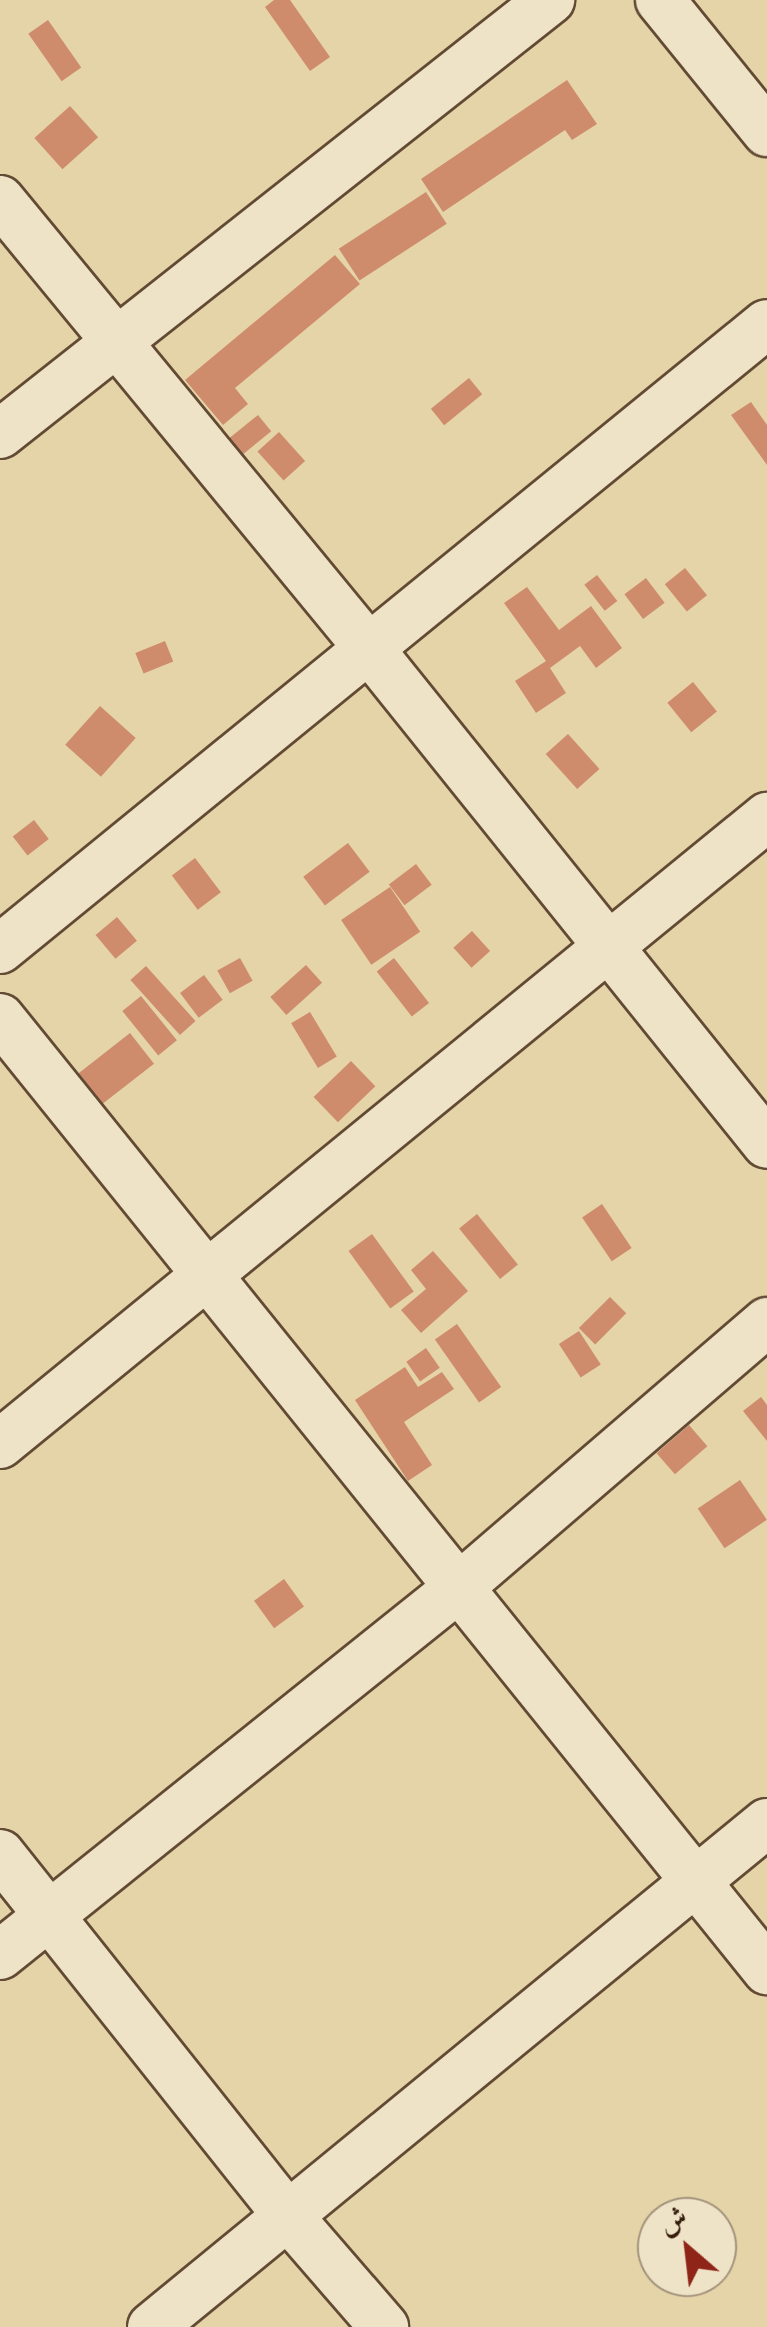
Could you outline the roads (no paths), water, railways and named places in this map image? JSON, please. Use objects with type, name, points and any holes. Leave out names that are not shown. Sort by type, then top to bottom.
[{"type":"street","points":[[0,434],[550,0]]},
{"type":"street","points":[[660,0],[767,132]]},
{"type":"street","points":[[0,200],[371,651],[767,1144]]},
{"type":"street","points":[[0,949],[371,651],[767,324]]},
{"type":"street","points":[[0,1444],[767,816]]},
{"type":"street","points":[[0,1018],[205,1278],[767,1970]]},
{"type":"street","points":[[0,1955],[458,1588],[767,1322]]},
{"type":"street","points":[[152,2327],[767,1823]]},
{"type":"street","points":[[0,1854],[288,2216],[384,2327]]}]
